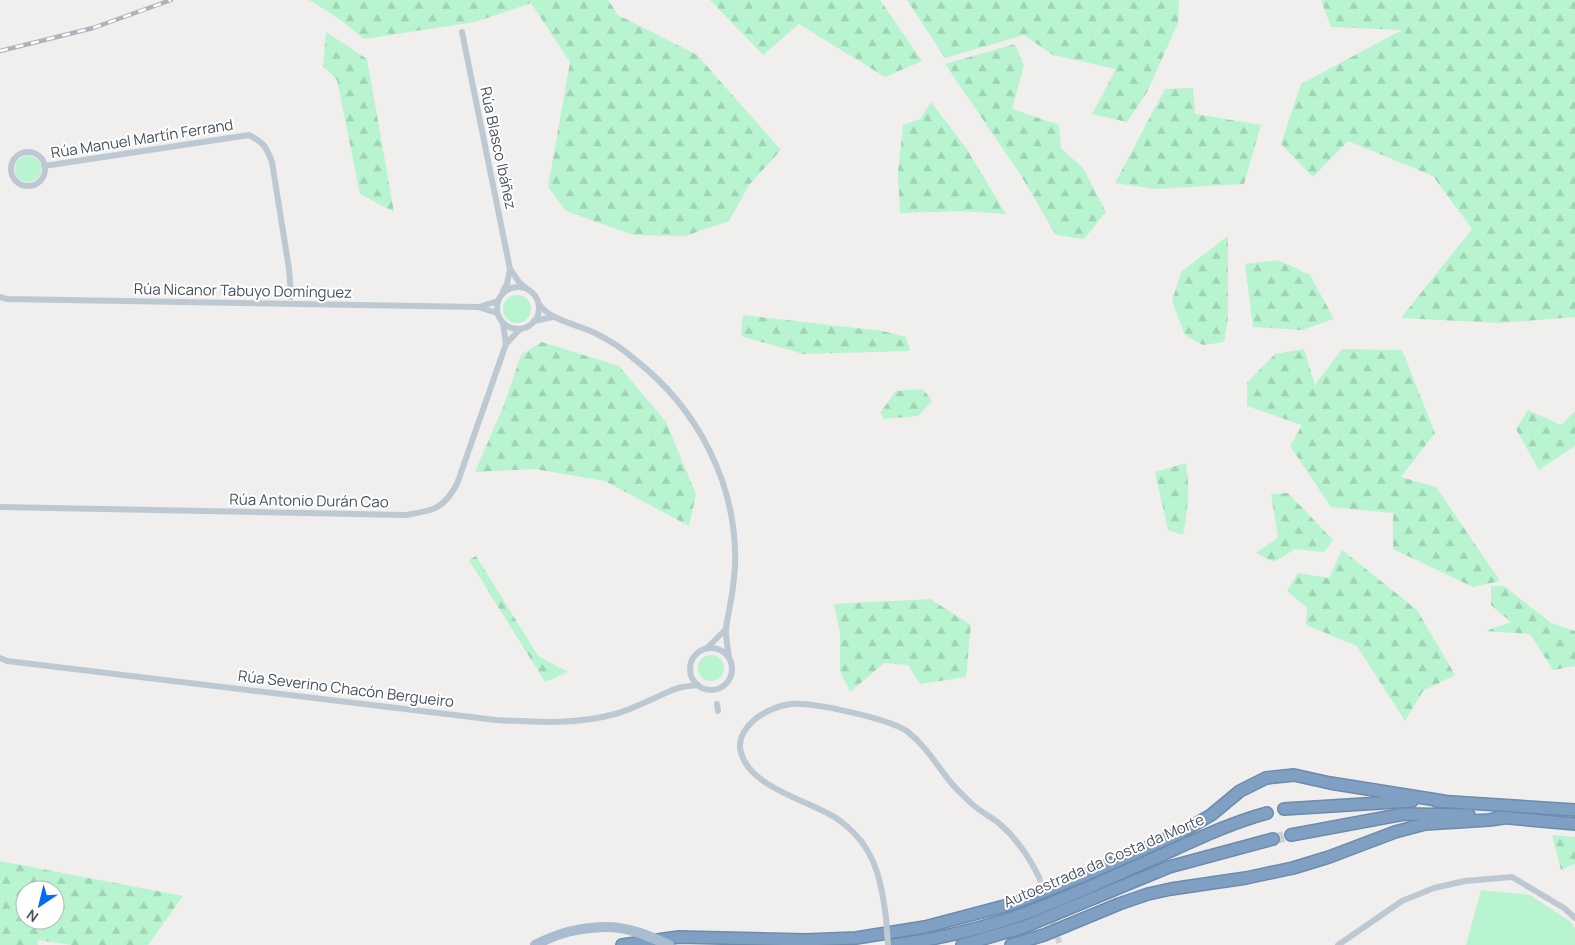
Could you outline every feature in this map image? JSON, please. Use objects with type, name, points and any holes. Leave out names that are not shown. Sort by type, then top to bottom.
[{"type":"highway","points":[[622,945],[679,938],[806,940],[856,938],[925,927],[1012,904],[1083,876],[1180,833],[1211,815],[1240,791],[1266,778],[1300,776],[1330,783],[1443,801]]},
{"type":"highway","points":[[1284,809],[1413,800],[1575,810]]},
{"type":"highway","name":"Autoestrada da Costa da Morte","points":[[894,945],[956,934],[1010,918],[1061,898],[1215,830],[1245,819],[1267,814]]},
{"type":"highway","points":[[1290,835],[1404,814],[1454,814],[1575,824]]},
{"type":"highway","points":[[1011,945],[1044,935],[1148,894],[1246,878],[1293,868],[1395,832],[1425,824],[1503,818]]},
{"type":"highway","name":"Autoestrada da Costa da Morte","points":[[962,945],[1024,927],[1169,867],[1273,839]]},
{"type":"main road","points":[[535,945],[557,935],[582,928],[606,927],[618,927],[640,932],[669,945]]},
{"type":"street","name":"Rúa Blasco Ibáñez","points":[[462,32],[510,269],[518,282],[526,288]]},
{"type":"street","name":"Rúa Manuel Martín Ferrand","points":[[44,166],[249,136],[260,141],[267,148],[272,162],[289,269],[291,297]]},
{"type":"street","points":[[24,152],[30,152],[39,157],[44,166],[41,179],[32,185],[20,184],[11,174],[11,164],[14,159],[24,152]]},
{"type":"street","name":"Rúa Blasco Ibáñez","points":[[502,294],[507,284],[510,269]]},
{"type":"street","points":[[539,304],[538,314],[534,321],[520,329],[512,328],[503,323],[497,313],[498,301],[502,294],[513,287],[526,288],[535,295],[542,309],[553,317],[596,333],[633,357],[677,399],[706,441],[717,465],[726,494],[734,541],[733,590],[726,630],[732,668],[730,678],[726,683],[713,690],[704,688],[698,685],[691,675],[691,661],[700,651],[707,648],[726,630]]},
{"type":"street","name":"Rúa Nicanor Tabuyo Domínguez","points":[[0,303],[4,298],[478,307],[497,313]]},
{"type":"street","name":"Rúa Nicanor Tabuyo Domínguez","points":[[478,307],[498,301]]},
{"type":"street","points":[[534,321],[553,317]]},
{"type":"street","name":"Rúa Antonio Durán Cao","points":[[503,323],[506,344]]},
{"type":"street","name":"Rúa Antonio Durán Cao","points":[[0,507],[405,515],[428,512],[445,503],[458,484],[506,344],[520,329]]},
{"type":"street","points":[[707,648],[719,649],[729,657]]},
{"type":"street","name":"Rúa Severino Chacón Bergueiro","points":[[0,658],[7,661],[496,720],[536,722],[574,721],[616,714],[646,703],[677,688],[691,675]]},
{"type":"street","name":"Rúa Severino Chacón Bergueiro","points":[[0,663],[7,661]]},
{"type":"street","name":"Rúa Severino Chacón Bergueiro","points":[[677,688],[698,685]]},
{"type":"street","points":[[888,945],[881,883],[871,856],[854,834],[829,814],[769,786],[752,771],[744,757],[740,746],[743,735],[749,725],[760,715],[775,708],[793,704],[816,706],[883,720],[907,731],[926,748],[953,785],[978,811],[1000,824],[1018,842],[1030,858],[1039,877]]},
{"type":"street","points":[[1338,945],[1402,901],[1434,888],[1465,881],[1512,877],[1564,908],[1575,918]]},
{"type":"green space","points":[[309,0],[608,0],[618,15],[697,55],[781,150],[749,185],[729,221],[685,236],[633,235],[566,211],[548,187],[570,62],[531,3],[475,22],[364,39],[341,20]]},
{"type":"green space","points":[[710,0],[880,0],[922,61],[885,77],[799,24],[763,55]]},
{"type":"green space","points":[[907,0],[1179,0],[1178,23],[1147,92],[1127,122],[1092,114],[1116,69],[1053,55],[1024,35],[945,58]]},
{"type":"green space","points":[[1321,0],[1575,0],[1575,317],[1500,323],[1401,318],[1472,229],[1433,176],[1348,141],[1313,177],[1281,144],[1301,84],[1402,30],[1331,27]]},
{"type":"green space","points":[[326,32],[367,59],[394,212],[360,194],[337,80],[323,66]]},
{"type":"green space","points":[[1015,44],[1024,66],[1012,109],[1059,125],[1061,148],[1083,168],[1106,212],[1084,239],[1056,235],[1020,174],[945,64]]},
{"type":"green space","points":[[1193,88],[1195,114],[1261,125],[1244,184],[1156,189],[1115,183],[1165,89]]},
{"type":"green space","points":[[931,102],[966,148],[1006,214],[962,211],[900,213],[898,173],[903,125],[920,119]]},
{"type":"green space","points":[[28,156],[37,160],[41,169],[37,178],[28,182],[19,178],[15,169],[19,160]]},
{"type":"green space","points":[[1228,236],[1228,319],[1224,342],[1203,345],[1185,335],[1172,301],[1181,272]]},
{"type":"green space","points":[[1278,260],[1310,275],[1334,319],[1302,330],[1253,327],[1245,264]]},
{"type":"green space","points":[[517,295],[527,299],[531,309],[527,319],[517,323],[507,319],[503,309],[507,299]]},
{"type":"green space","points":[[743,315],[882,331],[906,337],[910,351],[803,354],[741,336]]},
{"type":"green space","points":[[542,342],[619,366],[666,422],[696,494],[689,526],[605,481],[535,469],[475,472],[504,405],[521,355]]},
{"type":"green space","points":[[1304,349],[1315,385],[1342,349],[1402,350],[1435,433],[1401,477],[1436,487],[1500,581],[1473,587],[1393,549],[1393,513],[1331,507],[1290,446],[1302,425],[1247,406],[1247,383],[1275,354]]},
{"type":"green space","points":[[923,389],[932,401],[918,416],[884,419],[880,413],[896,391]]},
{"type":"green space","points":[[1528,410],[1561,425],[1575,411],[1575,446],[1539,470],[1516,429]]},
{"type":"green space","points":[[1186,463],[1188,499],[1183,535],[1168,530],[1155,472]]},
{"type":"green space","points":[[1288,493],[1333,540],[1324,552],[1295,549],[1274,562],[1256,553],[1278,538],[1271,494]]},
{"type":"green space","points":[[1342,550],[1417,610],[1455,675],[1423,691],[1405,721],[1357,646],[1306,625],[1307,608],[1287,591],[1298,573],[1329,578]]},
{"type":"green space","points":[[476,556],[538,656],[568,672],[545,682],[469,560]]},
{"type":"green space","points":[[1491,586],[1504,586],[1551,623],[1575,631],[1575,666],[1553,670],[1530,634],[1486,631],[1511,622],[1491,605]]},
{"type":"green space","points":[[930,599],[971,625],[966,677],[920,684],[908,665],[884,663],[850,692],[840,671],[840,633],[834,604]]},
{"type":"green space","points":[[711,655],[720,659],[724,668],[720,677],[711,681],[702,677],[698,668],[702,659]]},
{"type":"green space","points":[[1552,835],[1575,837],[1575,864],[1561,870]]},
{"type":"green space","points":[[0,861],[183,896],[148,945],[72,945],[38,940],[38,945],[0,945]]},
{"type":"green space","points":[[1481,890],[1530,895],[1571,922],[1575,929],[1575,945],[1466,945]]},
{"type":"tunnel","points":[[1273,839],[1291,835]]},
{"type":"tunnel","points":[[1039,877],[1060,945]]},
{"type":"railway","points":[[0,51],[93,28],[171,0]]}]
